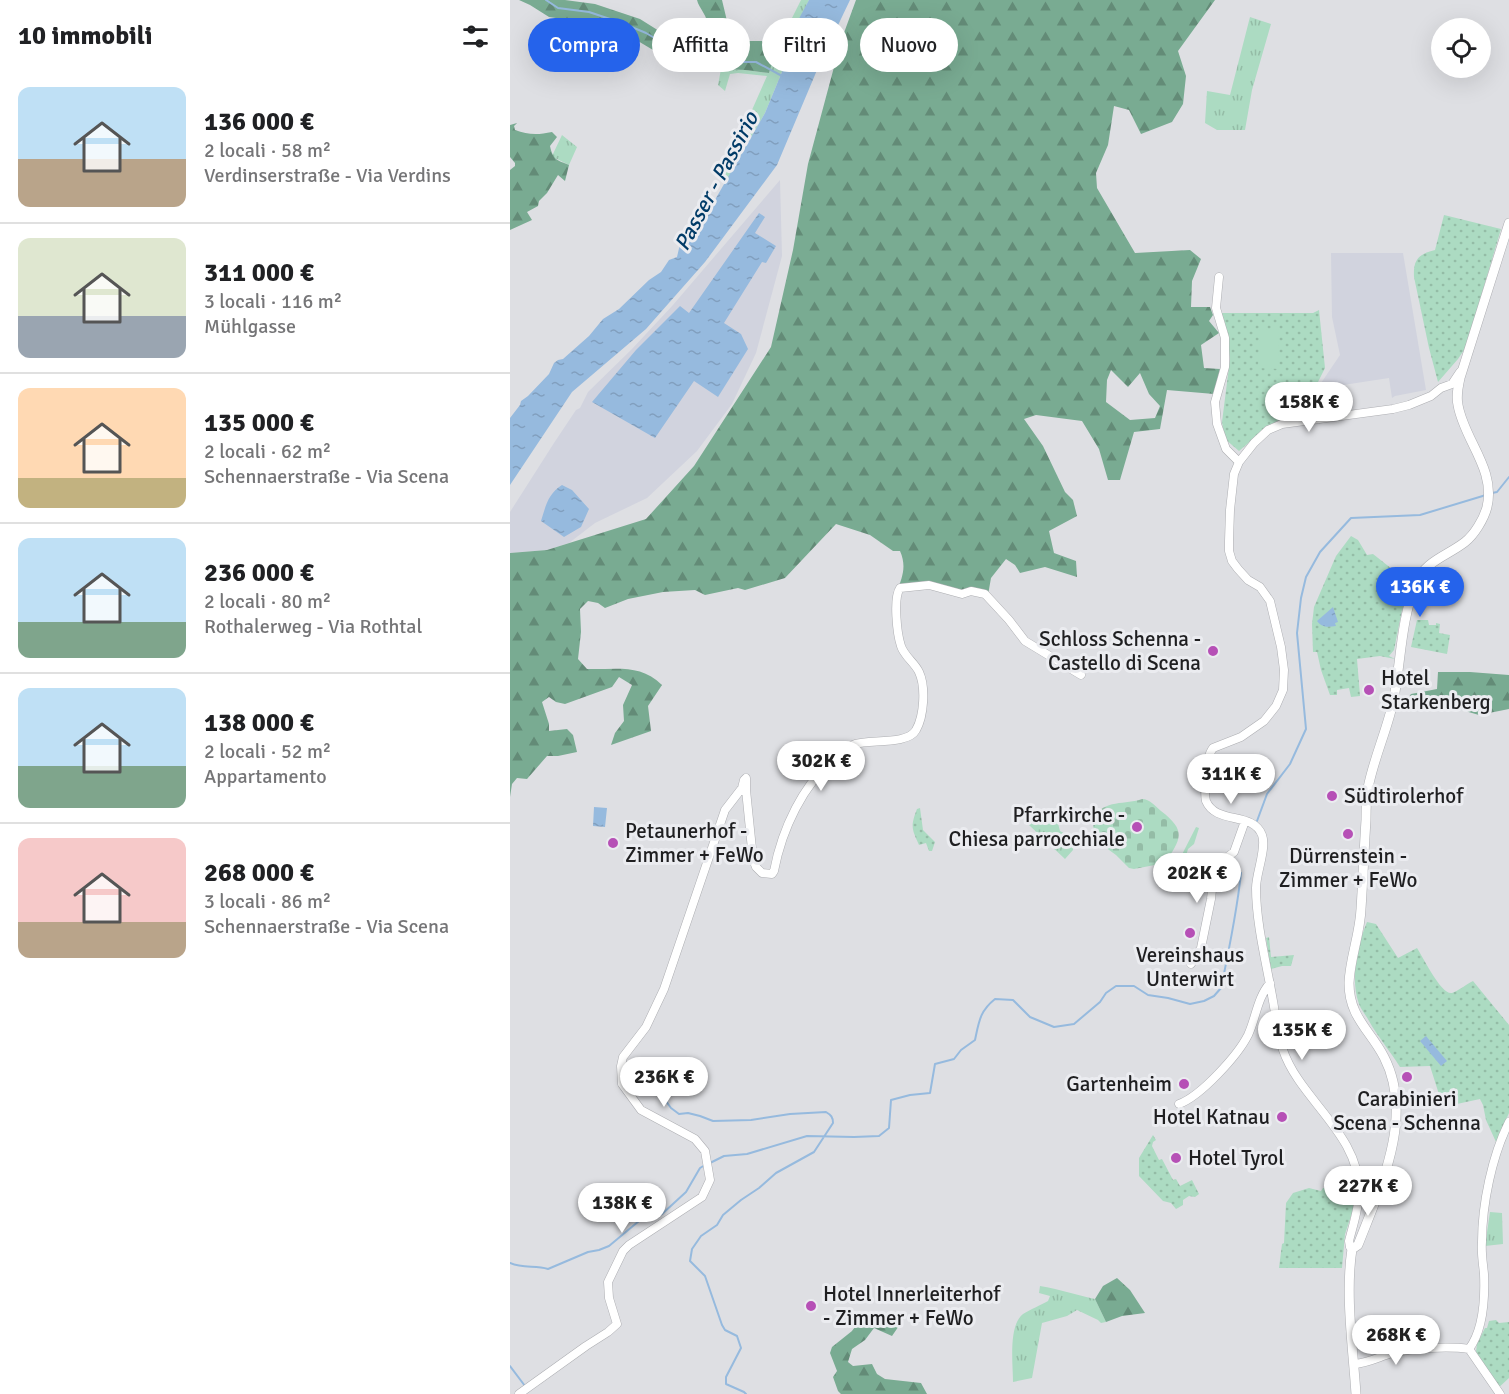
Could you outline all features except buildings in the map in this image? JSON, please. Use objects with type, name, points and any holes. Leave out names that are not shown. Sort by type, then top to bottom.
[{"type":"street","points":[[1352,1249],[1358,1245],[1380,1187],[1393,1140],[1397,1113],[1390,1071],[1380,1049],[1357,1017],[1351,1000],[1349,983],[1361,911],[1368,785],[1393,703],[1409,602],[1415,587],[1428,566],[1466,541],[1484,515],[1488,500],[1483,464],[1459,410],[1457,396],[1460,378],[1509,223]]},
{"type":"street","points":[[1218,277],[1216,308],[1225,338],[1226,367],[1215,402],[1217,424],[1226,449],[1239,462]]},
{"type":"street","points":[[1356,1394],[1350,1297],[1352,1249],[1349,1241],[1359,1192],[1354,1166],[1341,1135],[1311,1097],[1283,1051],[1258,919],[1257,875],[1263,840],[1259,830],[1249,823],[1216,813],[1205,796],[1210,752],[1213,748],[1241,737],[1264,721],[1280,699],[1284,682],[1280,644],[1270,601],[1260,587],[1248,580],[1232,561],[1229,551],[1230,510],[1234,474],[1239,462],[1268,430],[1282,424],[1409,405],[1452,384],[1466,360]]},
{"type":"street","points":[[1437,391],[1457,396]]},
{"type":"street","points":[[519,1394],[617,1324],[609,1298],[608,1282],[623,1251],[702,1197],[710,1180],[706,1160],[694,1139],[641,1110],[622,1084],[621,1066],[623,1057],[646,1027],[664,989],[725,810],[742,788],[744,780],[746,778],[747,780],[753,859],[756,867],[762,873],[772,874],[799,802],[823,767],[846,748],[856,743],[893,740],[906,737],[916,730],[923,707],[922,686],[919,672],[901,648],[896,602],[900,588],[929,585],[962,594],[971,591],[985,594],[1025,641],[1081,675]]},
{"type":"street","points":[[1191,964],[1201,948],[1213,880],[1226,858],[1235,850],[1249,823]]},
{"type":"street","points":[[1179,1104],[1225,1068],[1247,1037],[1263,991],[1270,983]]},
{"type":"street","points":[[1469,1349],[1478,1330],[1483,1302],[1482,1242],[1485,1204],[1491,1172],[1509,1122]]},
{"type":"street","points":[[1354,1364],[1370,1362],[1401,1352],[1442,1348],[1469,1349]]},
{"type":"street","points":[[1469,1349],[1500,1394]]},
{"type":"shaded area","points":[[780,180],[782,256],[756,353],[732,404],[697,451],[647,498],[595,523],[569,543],[547,550],[510,553],[510,512],[576,410],[580,408],[588,392],[673,305]]},
{"type":"shaded area","points":[[1331,253],[1403,253],[1426,390],[1392,398],[1389,378],[1317,389],[1340,355],[1332,317]]},
{"type":"green space","points":[[519,0],[565,0],[595,4],[637,18],[556,18],[549,17]]},
{"type":"green space","points":[[697,0],[722,0],[726,18],[705,18]]},
{"type":"green space","points":[[801,0],[809,0],[800,18],[792,18]]},
{"type":"green space","points":[[856,0],[1215,0],[1178,51],[1186,76],[1183,104],[1172,122],[1141,134],[1129,110],[1114,106],[1108,145],[1096,173],[1097,188],[1135,253],[1190,250],[1201,259],[1192,281],[1191,307],[1210,307],[1213,315],[1209,321],[1219,333],[1201,345],[1204,368],[1220,369],[1214,394],[1167,390],[1160,429],[1134,432],[1120,480],[1108,480],[1099,449],[1082,421],[1036,415],[1024,419],[1043,446],[1065,492],[1073,500],[1077,516],[1049,531],[1054,553],[1076,561],[1077,577],[1045,567],[1020,573],[1015,565],[1006,559],[991,578],[988,595],[962,594],[929,585],[897,592],[903,567],[900,551],[893,551],[870,535],[836,524],[785,578],[745,590],[738,588],[705,595],[695,590],[663,592],[628,599],[605,608],[598,603],[588,601],[580,609],[581,632],[578,659],[587,669],[627,669],[645,673],[662,685],[648,706],[651,731],[611,745],[615,733],[624,721],[623,705],[632,685],[619,677],[612,687],[565,704],[549,697],[542,702],[549,731],[567,729],[573,735],[577,752],[547,756],[527,779],[517,778],[512,784],[510,797],[510,553],[547,550],[646,519],[694,466],[771,347],[793,250],[808,164],[833,72],[848,72],[848,22]],"holes":[[[1111,370],[1128,387],[1140,373],[1149,394],[1160,406],[1155,418],[1130,420],[1106,402],[1107,380]]]},
{"type":"green space","points":[[1250,17],[1271,24],[1252,90],[1245,130],[1217,130],[1205,123],[1207,91],[1230,95]]},
{"type":"green space","points":[[640,19],[652,27],[652,49],[640,42]]},
{"type":"green space","points":[[750,41],[762,41],[762,72],[769,73],[750,71]]},
{"type":"green space","points":[[750,71],[782,72],[765,113],[727,180],[715,172],[729,156],[767,76],[730,74],[725,91],[718,85],[720,72]]},
{"type":"green space","points":[[517,123],[514,126],[515,130],[524,133],[552,132],[557,137],[550,146],[554,157],[569,165],[565,181],[558,175],[539,201],[538,206],[527,212],[532,220],[510,230],[510,170],[515,163],[510,157],[510,125]]},
{"type":"green space","points":[[562,135],[577,147],[569,165],[552,156]]},
{"type":"green space","points":[[1444,215],[1501,229],[1466,347],[1438,382],[1414,271],[1418,258],[1435,250]]},
{"type":"green space","points":[[1319,310],[1325,368],[1317,384],[1317,414],[1282,418],[1266,428],[1239,451],[1225,439],[1222,422],[1230,359],[1227,332],[1220,313],[1313,313]]},
{"type":"green space","points":[[1260,329],[1279,330],[1278,369],[1258,368]]},
{"type":"green space","points":[[1351,536],[1358,540],[1367,555],[1373,554],[1392,569],[1413,580],[1402,610],[1394,650],[1389,656],[1395,659],[1380,656],[1357,659],[1360,696],[1351,697],[1349,688],[1337,690],[1337,695],[1330,695],[1317,652],[1313,652],[1312,624],[1314,607],[1336,556]]},
{"type":"green space","points":[[1417,620],[1428,620],[1429,625],[1440,624],[1439,633],[1450,635],[1447,654],[1411,647]]},
{"type":"green space","points":[[1438,672],[1509,675],[1509,709],[1479,715],[1451,707],[1424,711],[1404,704],[1411,694],[1437,689]]},
{"type":"green space","points":[[1142,799],[1150,801],[1175,824],[1179,836],[1175,848],[1165,863],[1134,869],[1129,868],[1098,842],[1101,839],[1095,832],[1093,824],[1098,812],[1103,808]]},
{"type":"green space","points":[[920,808],[923,830],[935,842],[932,851],[929,851],[926,843],[919,845],[913,831],[913,820],[917,809]]},
{"type":"green space","points":[[1043,813],[1056,816],[1060,831],[1073,838],[1073,850],[1065,859],[1029,825]]},
{"type":"green space","points":[[1196,827],[1199,828],[1194,844],[1188,849],[1186,856],[1192,865],[1189,886],[1167,884]]},
{"type":"green space","points":[[1367,922],[1376,924],[1398,958],[1417,948],[1438,982],[1448,992],[1452,993],[1473,981],[1509,1025],[1509,1113],[1496,1142],[1480,1099],[1443,1107],[1430,1066],[1400,1067],[1361,1008],[1356,994],[1355,973],[1360,941]]},
{"type":"green space","points":[[1269,937],[1271,957],[1294,955],[1291,966],[1271,969],[1266,938]]},
{"type":"green space","points":[[1153,1135],[1156,1140],[1152,1146],[1173,1180],[1176,1179],[1180,1186],[1192,1180],[1199,1194],[1195,1197],[1189,1196],[1183,1200],[1183,1205],[1176,1209],[1171,1203],[1163,1201],[1139,1176],[1139,1158]]},
{"type":"green space","points":[[1309,1188],[1321,1191],[1323,1188],[1353,1189],[1353,1210],[1345,1234],[1342,1268],[1279,1268],[1284,1243],[1286,1203],[1293,1193]]},
{"type":"green space","points":[[1490,1212],[1502,1213],[1503,1244],[1485,1246]]},
{"type":"green space","points":[[1117,1278],[1130,1290],[1145,1313],[1122,1316],[1106,1322],[1095,1299],[1103,1286]]},
{"type":"green space","points":[[1040,1286],[1095,1299],[1106,1322],[1101,1323],[1077,1310],[1067,1316],[1042,1323],[1032,1378],[1013,1382],[1012,1346],[1015,1327],[1023,1314],[1048,1301],[1050,1296],[1039,1293]]},
{"type":"green space","points":[[901,1313],[905,1317],[892,1336],[874,1328],[865,1340],[852,1349],[848,1362],[853,1366],[872,1364],[877,1374],[885,1379],[921,1383],[927,1394],[841,1394],[833,1377],[837,1371],[830,1353],[832,1347],[852,1331],[863,1316]]},
{"type":"green space","points":[[1496,1320],[1499,1323],[1509,1322],[1509,1378],[1496,1390],[1476,1352],[1477,1344],[1489,1321]]},
{"type":"water","points":[[809,0],[850,0],[841,18],[799,18]]},
{"type":"water","points":[[782,72],[816,72],[777,165],[705,262],[646,329],[572,392],[510,485],[510,418],[521,401],[549,374],[554,363],[563,359],[589,336],[603,319],[619,309],[649,280],[661,272],[669,260],[677,257],[680,244],[692,232],[695,222],[703,217],[706,209],[712,205],[765,113]]},
{"type":"water","points":[[759,213],[765,217],[755,233],[776,246],[766,263],[762,262],[724,323],[741,334],[748,349],[718,397],[694,381],[655,438],[592,402],[636,350],[680,306],[689,313]]},
{"type":"water","points":[[562,485],[572,490],[589,509],[581,527],[564,537],[541,521],[551,496]]},
{"type":"water","points":[[1333,607],[1338,622],[1335,623],[1336,626],[1321,625],[1317,621]]},
{"type":"water","points":[[594,807],[607,808],[605,827],[593,826]]},
{"type":"water","points":[[1426,1036],[1447,1061],[1441,1066],[1420,1041]]},
{"type":"waterway","points":[[546,0],[558,8],[589,12],[622,23],[646,33],[680,53],[732,62],[756,62],[782,76]]},
{"type":"waterway","points":[[1492,493],[1497,492],[1509,477]]},
{"type":"waterway","points":[[1257,821],[1267,794],[1290,764],[1306,729],[1297,633],[1306,577],[1320,552],[1351,518],[1420,515],[1486,495]]},
{"type":"waterway","points":[[710,1163],[724,1156],[747,1154],[807,1136],[879,1136],[889,1128],[891,1100],[930,1093],[935,1064],[954,1059],[961,1050],[975,1040],[983,1012],[995,999],[1013,1000],[1030,1017],[1054,1027],[1074,1024],[1116,986],[1134,986],[1148,995],[1190,1004],[1214,996],[1221,988],[1241,873]]},
{"type":"waterway","points":[[629,1063],[633,1074],[642,1082],[657,1089],[671,1108],[679,1114],[688,1113],[713,1121],[751,1120],[790,1114],[826,1112],[832,1118],[833,1123],[814,1152],[776,1173],[741,1200],[723,1215],[717,1225],[701,1236],[692,1249],[690,1261],[705,1276],[722,1325],[725,1330],[737,1336],[741,1348],[726,1377],[726,1384],[746,1394]]},
{"type":"waterway","points":[[510,1263],[548,1269],[609,1246],[639,1221],[662,1214],[686,1192],[700,1168],[705,1165]]},
{"type":"waterway","points":[[510,1366],[525,1386]]},
{"type":"place","name":"Schloss Schenna - Castello di Scena","points":[[1213,651]]},
{"type":"place","name":"Hotel Starkenberg","points":[[1369,690]]},
{"type":"place","name":"Südtirolerhof","points":[[1332,796]]},
{"type":"place","name":"Pfarrkirche - Chiesa parrocchiale","points":[[1137,827]]},
{"type":"place","name":"Dürrenstein - Zimmer + FeWo","points":[[1348,834]]},
{"type":"place","name":"Petaunerhof - Zimmer + FeWo","points":[[613,843]]},
{"type":"place","name":"Vereinshaus Unterwirt","points":[[1190,933]]},
{"type":"place","name":"Carabinieri Scena - Schenna","points":[[1407,1077]]},
{"type":"place","name":"Gartenheim","points":[[1184,1084]]},
{"type":"place","name":"Hotel Katnau","points":[[1282,1117]]},
{"type":"place","name":"Hotel Tyrol","points":[[1176,1158]]},
{"type":"place","name":"Hotel Innerleiterhof - Zimmer + FeWo","points":[[811,1306]]},
{"type":"water label","name":"Passer - Passirio","points":[[716,181]]}]
